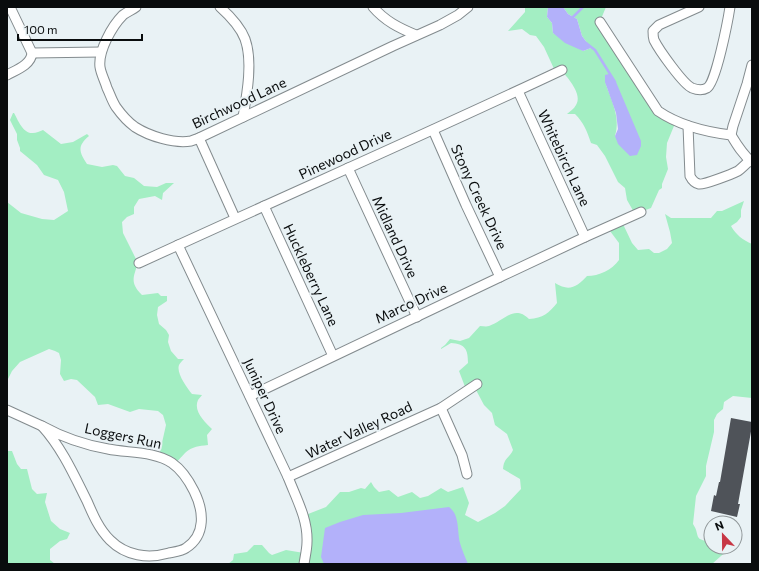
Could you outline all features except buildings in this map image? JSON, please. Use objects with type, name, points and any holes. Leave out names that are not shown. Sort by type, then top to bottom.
[{"type":"street","points":[[7,75],[27,63],[30,60],[32,53],[10,7]]},
{"type":"street","points":[[32,53],[101,52],[108,36],[116,24],[124,15],[136,7]]},
{"type":"street","points":[[220,7],[231,17],[242,33],[245,38],[248,53],[249,73],[247,96],[242,117]]},
{"type":"street","points":[[373,7],[387,22],[416,35]]},
{"type":"street","name":"Birchwood Lane","points":[[101,52],[100,67],[105,82],[116,107],[124,117],[135,127],[149,134],[178,142],[190,141],[440,25],[458,15],[468,7]]},
{"type":"street","points":[[699,7],[659,25],[653,31],[653,35],[657,46],[686,83],[691,88],[705,90],[713,79],[721,52],[730,7]]},
{"type":"street","points":[[600,22],[658,112],[688,126],[714,133],[731,135]]},
{"type":"street","points":[[688,126],[690,176],[694,182],[701,185],[710,182],[737,171],[751,161],[745,156],[731,135],[748,84],[752,65]]},
{"type":"street","name":"Pinewood Drive","points":[[139,263],[562,70]]},
{"type":"street","name":"Whitebirch Lane","points":[[518,91],[585,237]]},
{"type":"street","name":"Stony Creek Drive","points":[[433,130],[466,205],[500,276]]},
{"type":"street","points":[[199,138],[235,218]]},
{"type":"street","name":"Midland Drive","points":[[348,168],[417,317]]},
{"type":"street","name":"Huckleberry Lane","points":[[264,206],[333,356]]},
{"type":"street","name":"Marco Drive","points":[[250,396],[500,276],[641,212]]},
{"type":"street","name":"Juniper Drive","points":[[178,245],[250,396],[302,512],[306,527],[307,541],[304,564]]},
{"type":"street","points":[[467,474],[462,455],[441,408],[478,384]]},
{"type":"street","name":"Water Valley Road","points":[[288,478],[441,408]]},
{"type":"street","name":"Loggers Run","points":[[7,410],[42,426],[51,431],[69,439],[108,449],[150,454],[162,457],[172,462],[183,473],[191,485],[200,506],[202,522],[199,534],[194,542],[185,549],[161,556],[147,557],[134,555],[122,550],[110,540],[98,524],[69,464],[50,434],[42,426]]},
{"type":"green space","points":[[525,7],[548,7],[547,17],[552,23],[553,33],[583,51],[591,48],[582,36],[577,19],[568,14],[563,7],[606,7],[601,19],[658,112],[676,121],[667,143],[666,157],[668,169],[662,184],[662,188],[659,190],[651,208],[635,214],[627,200],[625,188],[618,182],[605,156],[597,145],[591,143],[585,127],[578,117],[575,114],[567,114],[576,105],[578,96],[571,82],[562,71],[555,71],[544,47],[536,36],[530,35],[522,29],[508,31],[525,12]],"holes":[[[605,82],[637,155],[615,136],[617,129],[616,115]]]},
{"type":"green space","points":[[13,113],[21,126],[29,133],[43,130],[61,144],[73,142],[87,134],[89,136],[82,143],[80,149],[87,164],[102,167],[113,165],[117,166],[125,176],[134,178],[144,186],[157,187],[166,183],[174,183],[163,193],[162,200],[155,196],[139,199],[134,207],[134,214],[127,217],[122,222],[123,233],[138,263],[134,277],[134,284],[142,295],[158,293],[161,296],[167,296],[167,301],[158,307],[157,315],[159,324],[169,335],[168,342],[171,351],[178,359],[184,359],[178,368],[180,376],[192,394],[202,395],[197,404],[198,412],[212,429],[207,435],[208,445],[192,448],[175,464],[159,456],[166,425],[163,415],[158,411],[139,409],[130,412],[108,404],[98,405],[95,397],[77,380],[71,379],[64,381],[60,374],[61,360],[59,353],[55,351],[49,349],[20,362],[12,371],[7,381],[7,202],[21,213],[42,219],[54,220],[68,211],[64,192],[58,180],[44,175],[37,165],[20,151],[17,134],[10,120]]},
{"type":"green space","points":[[744,201],[741,210],[741,217],[731,226],[740,237],[752,244],[752,398],[733,396],[724,402],[723,409],[717,414],[714,420],[714,432],[706,466],[706,476],[696,496],[693,524],[699,538],[703,540],[703,555],[722,555],[712,564],[228,564],[233,560],[234,554],[247,552],[254,545],[262,545],[272,555],[286,550],[304,553],[303,516],[326,507],[340,492],[349,492],[361,488],[365,489],[371,482],[379,492],[389,490],[398,497],[412,492],[420,498],[428,496],[441,488],[448,492],[463,487],[469,503],[465,515],[478,522],[505,506],[521,489],[520,479],[503,469],[506,460],[513,450],[507,434],[495,425],[492,413],[484,405],[476,390],[467,392],[459,371],[468,363],[465,348],[463,346],[451,343],[441,348],[450,339],[460,341],[469,338],[480,326],[489,326],[514,313],[524,315],[529,319],[542,316],[551,310],[557,303],[555,283],[569,288],[580,283],[587,276],[601,274],[613,267],[619,260],[619,243],[607,227],[622,222],[632,243],[638,250],[649,249],[654,253],[659,253],[667,249],[672,243],[665,214],[671,218],[711,218],[717,211],[722,211]]},
{"type":"green space","points":[[7,451],[12,451],[17,464],[21,469],[27,469],[32,489],[37,494],[47,493],[45,502],[51,521],[60,529],[70,533],[67,539],[60,541],[50,549],[50,560],[55,564],[7,564]]},
{"type":"water","points":[[548,7],[563,7],[568,14],[577,19],[582,36],[591,48],[583,51],[565,43],[553,33],[552,23],[547,17]]},
{"type":"water","points":[[609,74],[616,82],[641,141],[641,146],[637,155],[630,156],[618,144],[615,136],[618,129],[616,113],[605,82],[605,75]]},
{"type":"water","points":[[449,507],[453,510],[457,519],[460,543],[468,564],[324,564],[321,557],[325,528],[340,522],[363,515],[401,513]]},
{"type":"waterway","points":[[572,18],[583,7]]},
{"type":"waterway","points":[[586,43],[595,50],[615,82]]}]
